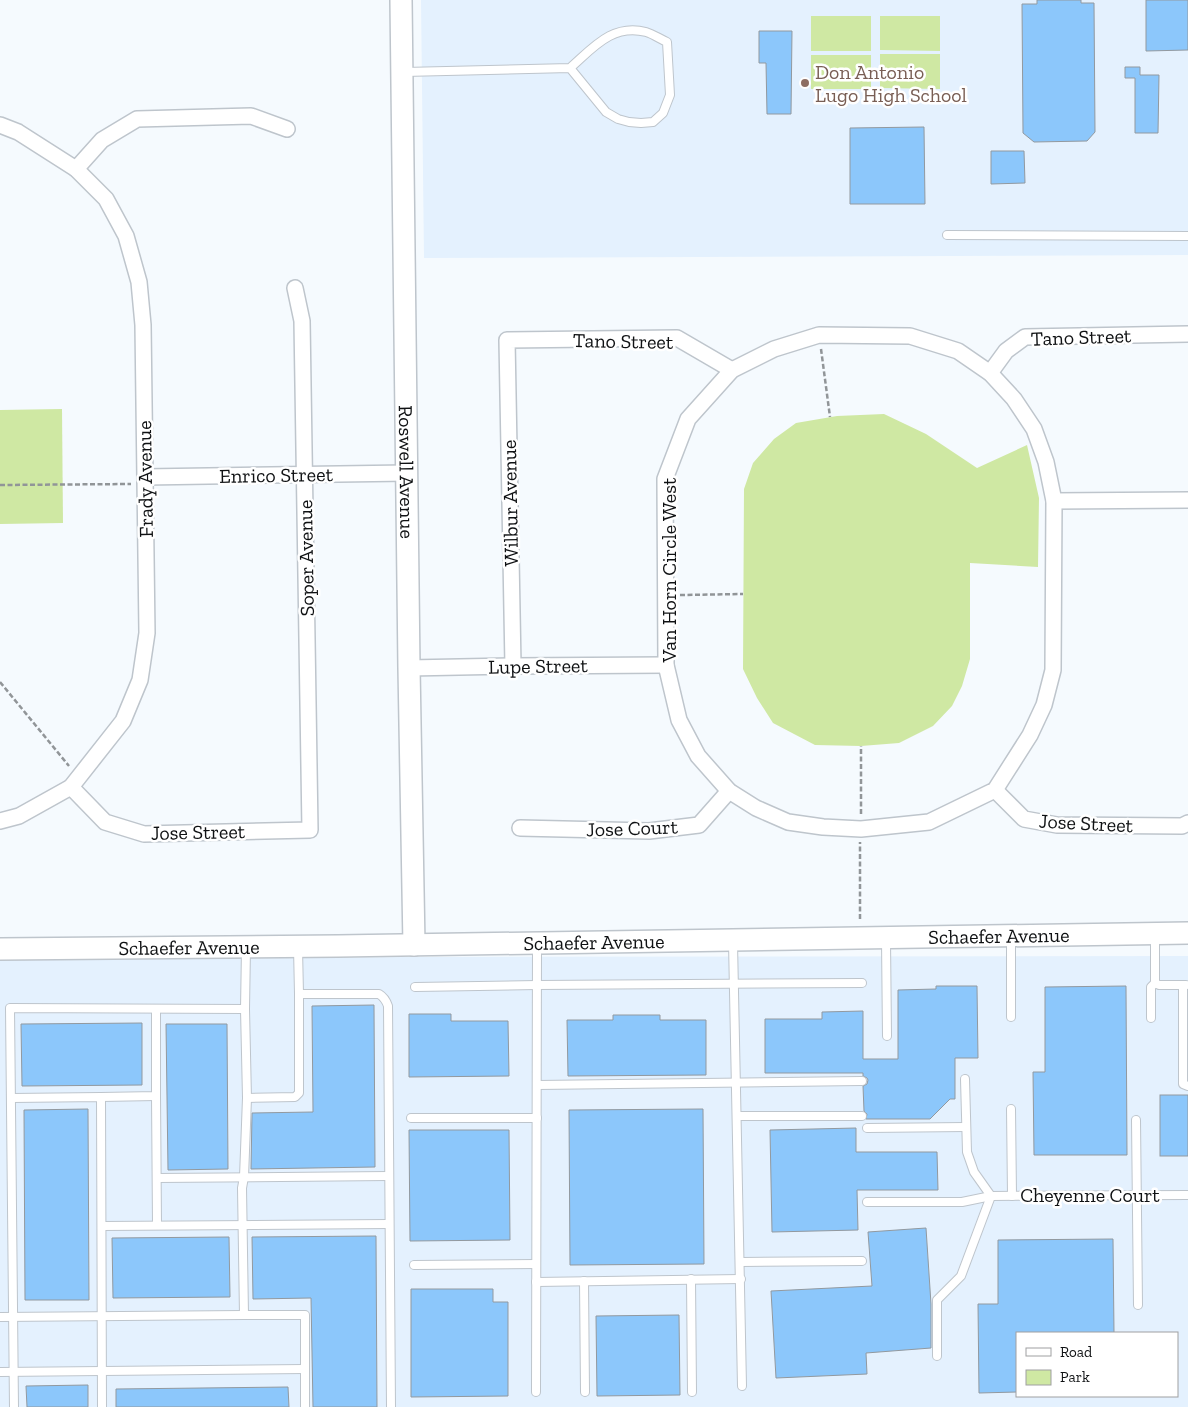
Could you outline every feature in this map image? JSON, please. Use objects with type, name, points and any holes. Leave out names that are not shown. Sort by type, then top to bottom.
[{"type":"main road","name":"Roswell Avenue","points":[[401,0],[414,945]]},
{"type":"main road","name":"Schaefer Avenue","points":[[0,949],[1188,934]]},
{"type":"street","points":[[76,169],[102,140],[137,119],[251,116],[287,129]]},
{"type":"street","name":"Frady Avenue","points":[[0,125],[18,132],[76,169],[106,199],[126,236],[139,282],[143,325],[146,633],[140,680],[123,722],[75,782]]},
{"type":"street","name":"Soper Avenue","points":[[295,288],[302,321],[310,830]]},
{"type":"street","name":"Tano Street","points":[[990,373],[1006,351],[1025,337],[1188,334]]},
{"type":"street","points":[[732,370],[774,349],[819,335],[910,336],[958,351],[990,373],[1014,399],[1034,429],[1046,462],[1054,501],[1053,670],[1044,705],[1030,735],[995,790]]},
{"type":"street","name":"Tano Street","points":[[507,340],[677,338],[732,370]]},
{"type":"street","name":"Wilbur Avenue","points":[[507,340],[513,666]]},
{"type":"street","name":"Van Horn Circle West","points":[[732,370],[688,419],[665,480],[666,665],[679,720],[698,756],[729,791],[756,808],[788,822],[823,827],[860,829],[929,822],[995,790]]},
{"type":"street","name":"Enrico Street","points":[[145,480],[408,474]]},
{"type":"street","points":[[1054,501],[1188,500]]},
{"type":"street","name":"Lupe Street","points":[[409,668],[666,665]]},
{"type":"street","points":[[0,821],[19,816],[75,782]]},
{"type":"street","name":"Jose Street","points":[[75,782],[105,822],[144,834],[310,830]]},
{"type":"street","name":"Jose Street","points":[[995,790],[1024,819],[1058,825],[1182,826],[1188,823]]},
{"type":"street","name":"Jose Court","points":[[520,828],[649,831],[699,825],[729,791]]},
{"type":"lane","points":[[402,72],[570,68],[605,38],[627,29],[646,32],[667,42],[670,95],[663,113],[652,122],[629,122],[618,119],[606,112],[570,68]]},
{"type":"lane","points":[[947,235],[1188,236]]},
{"type":"lane","points":[[1156,934],[1156,983]]},
{"type":"lane","points":[[1011,936],[1011,1017]]},
{"type":"lane","points":[[886,938],[887,1036]]},
{"type":"lane","points":[[733,940],[742,1386]]},
{"type":"lane","points":[[536,1392],[537,943]]},
{"type":"lane","points":[[244,1315],[242,1188],[247,1098],[246,946]]},
{"type":"lane","points":[[247,1098],[295,1097],[299,1093],[298,946]]},
{"type":"lane","points":[[414,988],[537,985],[862,983]]},
{"type":"lane","points":[[1156,983],[1159,986],[1186,985],[1183,1084],[1188,1086]]},
{"type":"lane","points":[[1152,1018],[1151,987],[1156,983]]},
{"type":"lane","points":[[299,994],[378,994],[383,996],[388,1006],[391,1407]]},
{"type":"lane","points":[[14,1407],[10,1008],[245,1009]]},
{"type":"lane","points":[[156,1010],[157,1226]]},
{"type":"lane","points":[[938,1356],[938,1300],[961,1276],[991,1196],[974,1172],[966,1148],[965,1079]]},
{"type":"lane","points":[[537,1085],[862,1080]]},
{"type":"lane","points":[[12,1098],[156,1096]]},
{"type":"lane","points":[[101,1097],[102,1407]]},
{"type":"lane","points":[[1011,1109],[1012,1196]]},
{"type":"lane","points":[[737,1116],[862,1116]]},
{"type":"lane","points":[[411,1118],[537,1118]]},
{"type":"lane","points":[[1136,1120],[1138,1304]]},
{"type":"lane","points":[[867,1128],[966,1127]]},
{"type":"lane","points":[[156,1178],[389,1176]]},
{"type":"lane","name":"Cheyenne Court","points":[[867,1202],[962,1202],[991,1196],[1188,1195]]},
{"type":"lane","points":[[102,1226],[389,1224]]},
{"type":"lane","points":[[740,1262],[862,1261]]},
{"type":"lane","points":[[414,1265],[536,1264]]},
{"type":"lane","points":[[536,1282],[741,1278]]},
{"type":"lane","points":[[691,1279],[692,1392]]},
{"type":"lane","points":[[584,1281],[586,1392]]},
{"type":"lane","points":[[0,1317],[305,1315],[305,1407]]},
{"type":"lane","points":[[0,1372],[305,1369]]},
{"type":"path","points":[[819,335],[830,417]]},
{"type":"path","points":[[0,485],[145,480]]},
{"type":"path","points":[[666,595],[743,594]]},
{"type":"path","points":[[0,682],[75,782]]},
{"type":"shaded area","name":"Don Antonio Lugo High School","points":[[421,0],[1188,0],[1188,255],[424,258]]},
{"type":"shaded area","points":[[1188,956],[1188,1407],[0,1407],[0,960],[407,957]]},
{"type":"green space","points":[[811,16],[871,16],[871,51],[811,51]]},
{"type":"green space","points":[[880,16],[940,16],[940,51],[880,50]]},
{"type":"green space","points":[[880,54],[940,54],[940,89],[880,88]]},
{"type":"green space","points":[[811,55],[871,55],[871,89],[811,89]]},
{"type":"green space","points":[[62,409],[63,523],[0,524],[0,410]]},
{"type":"green space","points":[[884,414],[926,434],[977,468],[1027,445],[1039,498],[1038,567],[970,563],[970,659],[962,686],[952,706],[933,726],[899,743],[861,746],[815,745],[773,723],[757,698],[743,669],[744,489],[753,463],[774,439],[796,423],[837,416]]},
{"type":"building","points":[[1037,0],[1081,0],[1081,3],[1094,3],[1095,132],[1087,141],[1034,142],[1023,133],[1022,4],[1037,4]]},
{"type":"building","points":[[1146,0],[1188,0],[1188,50],[1146,51]]},
{"type":"building","points":[[759,31],[792,31],[791,114],[767,114],[766,63],[759,63]]},
{"type":"building","points":[[1125,67],[1140,67],[1140,75],[1159,75],[1158,133],[1135,133],[1135,78],[1125,78]]},
{"type":"building","points":[[924,127],[925,204],[850,204],[850,128]]},
{"type":"building","points":[[991,151],[1024,151],[1025,183],[991,184]]},
{"type":"building","points":[[936,986],[977,986],[978,1058],[955,1058],[955,1099],[950,1099],[930,1119],[866,1119],[863,1086],[867,1084],[868,1080],[863,1076],[863,1073],[765,1073],[765,1019],[822,1019],[822,1012],[863,1011],[863,1059],[898,1059],[898,990],[936,989]]},
{"type":"building","points":[[1126,986],[1127,1155],[1034,1155],[1033,1072],[1045,1072],[1045,987]]},
{"type":"building","points":[[374,1005],[375,1167],[251,1169],[252,1113],[313,1112],[312,1006]]},
{"type":"building","points":[[409,1014],[451,1014],[451,1021],[508,1021],[509,1076],[409,1077]]},
{"type":"building","points":[[613,1015],[660,1015],[660,1020],[706,1020],[706,1075],[568,1076],[567,1020],[613,1020]]},
{"type":"building","points":[[142,1023],[142,1085],[22,1086],[21,1024]]},
{"type":"building","points":[[166,1024],[227,1024],[228,1169],[168,1170]]},
{"type":"building","points":[[1160,1095],[1188,1095],[1188,1156],[1160,1156]]},
{"type":"building","points":[[88,1109],[89,1300],[25,1300],[24,1110]]},
{"type":"building","points":[[703,1109],[704,1264],[570,1265],[569,1110]]},
{"type":"building","points":[[856,1128],[856,1152],[937,1152],[938,1190],[857,1190],[858,1230],[772,1232],[770,1130]]},
{"type":"building","points":[[409,1130],[509,1130],[510,1240],[410,1241]]},
{"type":"building","points":[[926,1228],[931,1304],[931,1348],[866,1353],[867,1374],[776,1378],[771,1291],[872,1286],[868,1232]]},
{"type":"building","points":[[376,1236],[377,1407],[313,1407],[311,1298],[253,1299],[252,1237]]},
{"type":"building","points":[[229,1237],[230,1297],[113,1298],[112,1238]]},
{"type":"building","points":[[1113,1239],[1114,1332],[1016,1332],[1016,1392],[979,1393],[978,1304],[998,1304],[998,1240]]},
{"type":"building","points":[[411,1289],[493,1289],[493,1302],[508,1302],[508,1396],[411,1397]]},
{"type":"building","points":[[679,1315],[680,1395],[597,1396],[596,1316]]},
{"type":"building","points":[[88,1385],[88,1407],[27,1407],[26,1386]]},
{"type":"building","points":[[288,1387],[289,1407],[116,1407],[116,1389]]},
{"type":"place","name":"Don Antonio Lugo High School","points":[[805,83]]}]
